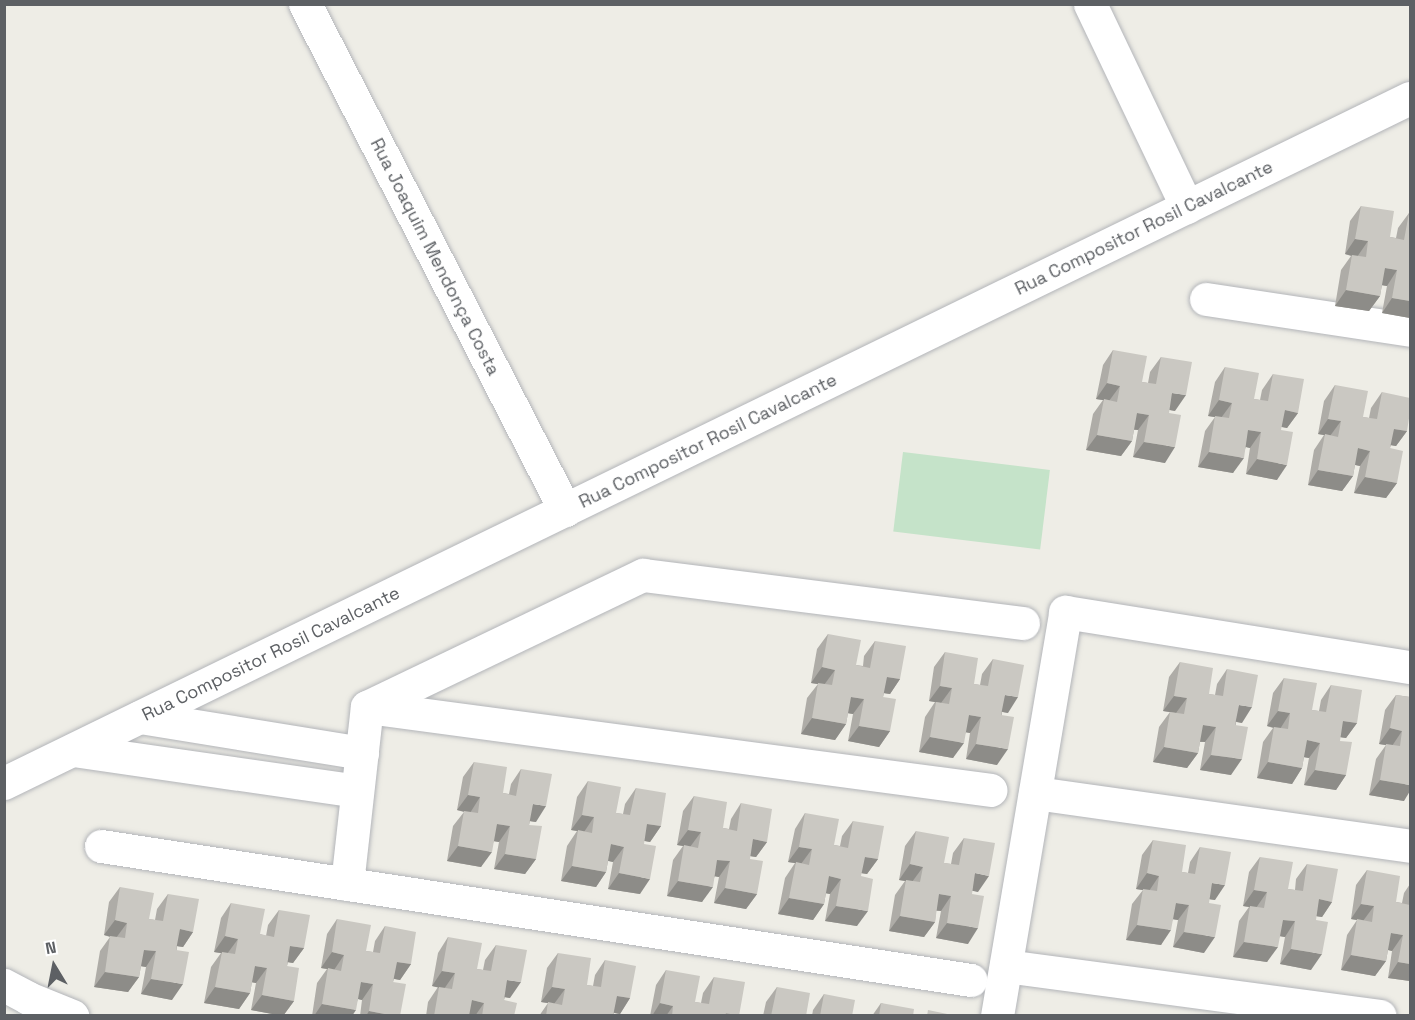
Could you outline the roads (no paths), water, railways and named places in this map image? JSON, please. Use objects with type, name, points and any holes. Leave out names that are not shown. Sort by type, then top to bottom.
[{"type":"street","name":"Rua Joaquim Mendonça Costa","points":[[304,4],[565,510]]},
{"type":"street","points":[[1090,4],[1186,207]]},
{"type":"street","name":"Rua Compositor Rosil Cavalcante","points":[[4,783],[1410,98]]},
{"type":"street","points":[[1206,299],[1410,330]]},
{"type":"street","points":[[367,707],[643,575],[1023,623]]},
{"type":"street","points":[[1003,1009],[1006,966],[1065,612],[1410,667]]},
{"type":"street","points":[[347,884],[367,707]]},
{"type":"street","points":[[367,707],[991,790]]},
{"type":"street","points":[[140,717],[362,753]]},
{"type":"street","points":[[73,750],[357,792]]},
{"type":"street","points":[[1035,793],[1410,846]]},
{"type":"street","points":[[101,846],[971,980]]},
{"type":"street","points":[[1006,966],[1380,1016]]},
{"type":"street","points":[[4,985],[28,998],[72,1016]]}]
